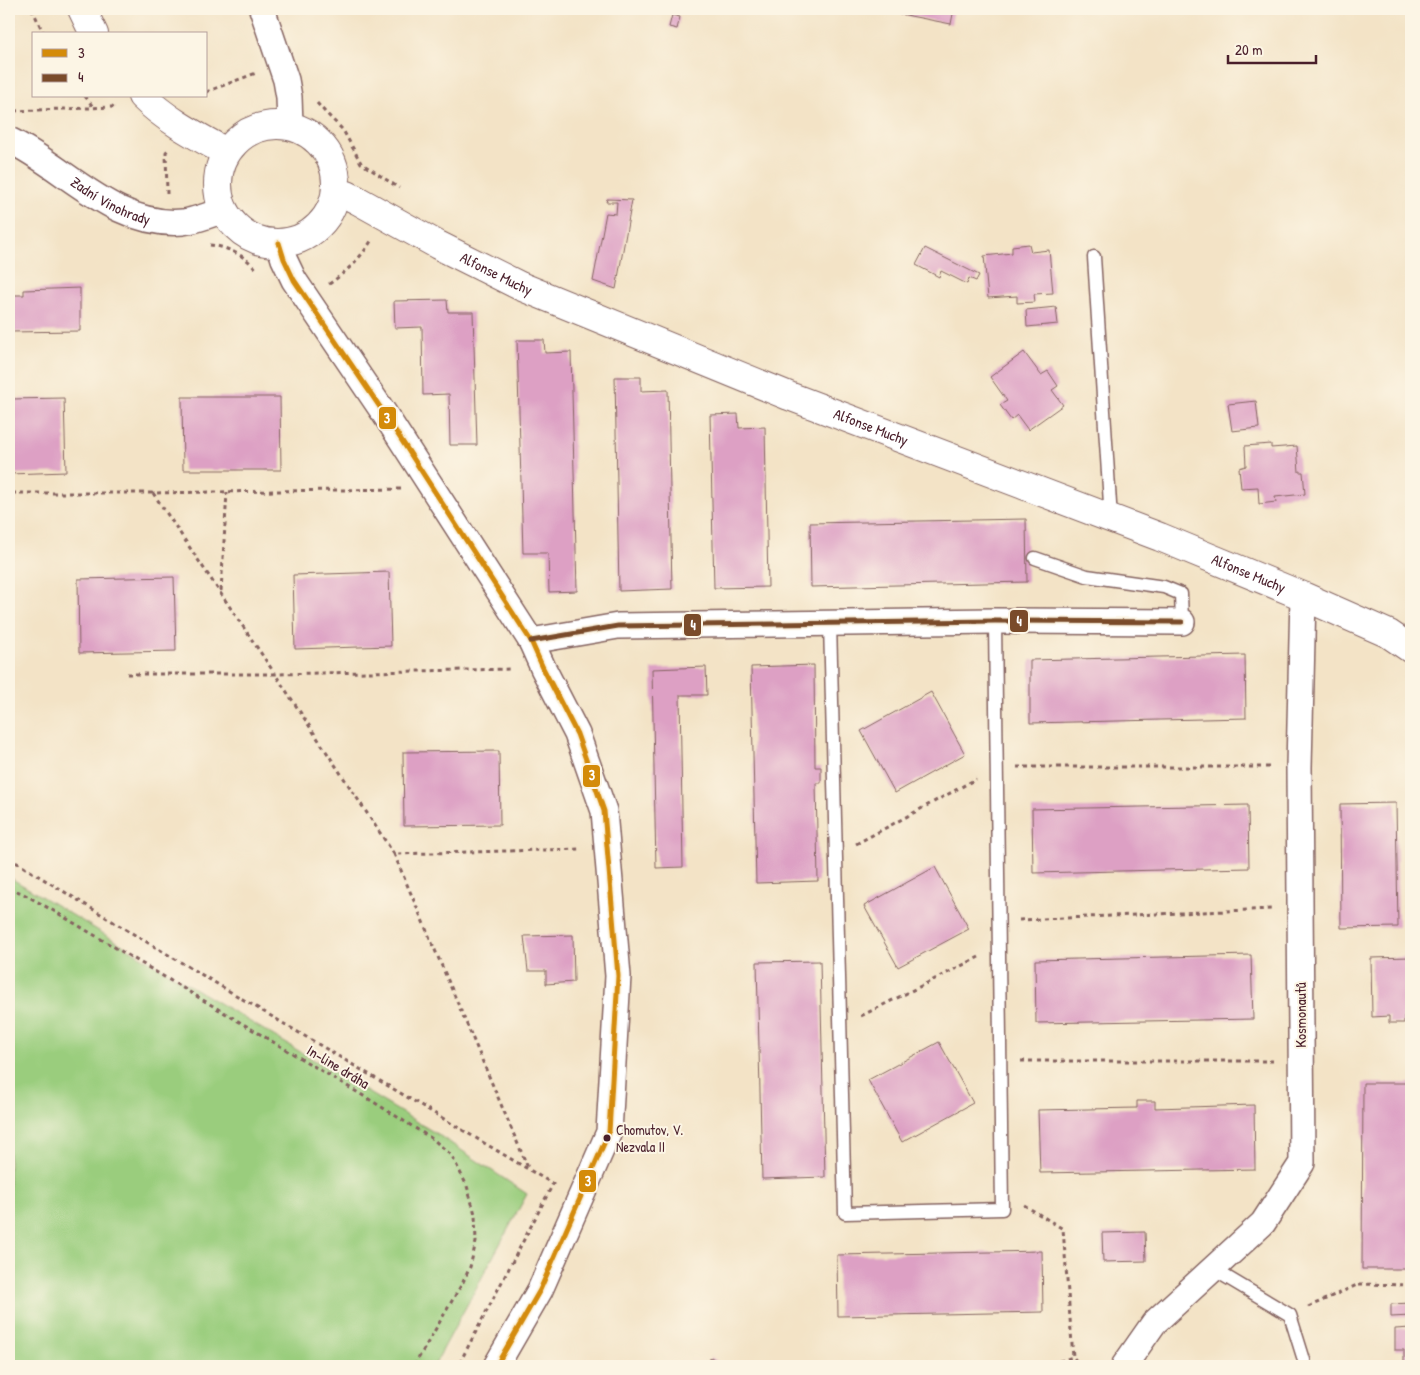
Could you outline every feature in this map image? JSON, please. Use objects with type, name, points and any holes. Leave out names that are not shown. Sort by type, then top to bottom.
[{"type":"main road","points":[[82,9],[93,32]]},
{"type":"main road","points":[[144,98],[182,127],[226,152]]},
{"type":"main road","points":[[275,124],[290,126],[304,130],[317,139],[326,150],[333,164],[336,178],[336,193],[326,218],[306,236],[293,241],[265,242],[240,231],[223,210],[219,196],[220,166],[226,152],[235,141],[247,132],[260,126],[275,124]]},
{"type":"main road","name":"Alfonse Muchy","points":[[336,193],[348,195],[438,245],[520,286],[789,396],[1160,537],[1389,634],[1411,649]]},
{"type":"street","points":[[262,9],[281,64],[289,97],[290,126]]},
{"type":"street","name":"Zadní Vinohrady","points":[[9,140],[26,148],[91,193],[130,214],[148,220],[184,222],[223,210]]},
{"type":"street","points":[[279,243],[289,270],[307,299],[531,641],[580,742],[604,811],[618,976],[609,1132],[540,1290],[496,1366]]},
{"type":"street","name":"Kosmonautů","points":[[1124,1366],[1154,1323],[1263,1223],[1302,1163],[1299,767],[1302,596]]},
{"type":"street","points":[[531,641],[618,626],[995,620],[1182,622]]},
{"type":"lane","points":[[1094,257],[1111,519]]},
{"type":"lane","points":[[1035,558],[1087,576],[1164,587],[1181,594],[1182,622]]},
{"type":"lane","points":[[830,623],[845,1213],[1002,1209],[995,620]]},
{"type":"lane","points":[[1213,1269],[1290,1315],[1304,1360],[1303,1366]]},
{"type":"path","points":[[32,9],[43,32]]},
{"type":"path","points":[[208,91],[281,64]]},
{"type":"path","points":[[307,299],[355,263],[365,250],[401,189],[361,163],[343,130],[318,104],[314,96]]},
{"type":"path","points":[[86,98],[94,108]]},
{"type":"path","points":[[9,112],[112,107],[119,112]]},
{"type":"path","points":[[168,222],[166,152],[182,127]]},
{"type":"path","points":[[160,146],[166,152]]},
{"type":"path","points":[[203,244],[229,249],[242,256],[258,272]]},
{"type":"path","points":[[12,493],[153,493],[432,488]]},
{"type":"path","points":[[220,593],[227,492]]},
{"type":"path","points":[[153,493],[394,854],[530,1170]]},
{"type":"path","points":[[127,674],[275,674],[543,668]]},
{"type":"path","points":[[836,856],[997,767],[1299,767]]},
{"type":"path","points":[[394,854],[607,848]]},
{"type":"path","points":[[9,858],[553,1184],[458,1366]]},
{"type":"path","name":"In-line dráha","points":[[9,888],[59,914],[372,1100],[434,1140],[452,1156],[470,1195],[475,1214],[476,1242],[470,1267],[463,1282],[414,1366]]},
{"type":"path","points":[[998,921],[1300,908]]},
{"type":"path","points":[[841,1026],[999,948]]},
{"type":"path","points":[[1000,1061],[1301,1061]]},
{"type":"path","points":[[1002,1192],[1063,1228],[1073,1356],[1080,1366]]},
{"type":"path","points":[[1290,1315],[1359,1284],[1411,1285]]},
{"type":"path","points":[[1044,1366],[1073,1356]]},
{"type":"green space","points":[[9,877],[437,1134],[527,1194],[434,1366],[9,1366]]},
{"type":"building","points":[[901,9],[954,9],[951,24],[900,14]]},
{"type":"building","points":[[672,15],[680,17],[677,29],[669,27]]},
{"type":"building","points":[[607,199],[632,200],[616,289],[593,281],[606,213],[616,214],[617,202],[606,202]]},
{"type":"building","points":[[1029,244],[1031,252],[1049,250],[1053,293],[1034,294],[1035,302],[1017,303],[1017,296],[988,298],[984,256],[1012,253],[1012,246]]},
{"type":"building","points":[[925,248],[979,275],[976,281],[969,278],[967,284],[941,271],[939,277],[916,265]]},
{"type":"building","points":[[80,288],[80,331],[9,332],[9,295],[24,295],[24,290]]},
{"type":"building","points":[[447,300],[448,312],[473,312],[477,445],[450,445],[449,394],[423,395],[422,327],[395,328],[394,301]]},
{"type":"building","points":[[1056,307],[1058,324],[1027,327],[1026,310]]},
{"type":"building","points":[[517,340],[544,340],[545,353],[571,352],[577,591],[549,592],[548,553],[523,553]]},
{"type":"building","points":[[1024,352],[1041,375],[1048,371],[1058,386],[1052,390],[1063,405],[1028,430],[1017,415],[1011,420],[1000,405],[1007,401],[990,377]]},
{"type":"building","points":[[615,377],[641,377],[641,391],[668,390],[672,589],[619,591]]},
{"type":"building","points":[[182,397],[280,397],[281,470],[183,470]]},
{"type":"building","points":[[64,398],[66,472],[9,474],[9,399]]},
{"type":"building","points":[[1256,401],[1259,428],[1232,431],[1228,404]]},
{"type":"building","points":[[738,414],[739,428],[765,427],[768,587],[714,588],[710,415]]},
{"type":"building","points":[[1271,444],[1271,448],[1297,446],[1299,472],[1303,472],[1305,494],[1275,497],[1276,502],[1259,504],[1258,487],[1241,488],[1239,468],[1246,466],[1245,446]]},
{"type":"building","points":[[1026,519],[1027,582],[811,587],[810,523]]},
{"type":"building","points":[[389,572],[391,646],[295,649],[293,575]]},
{"type":"building","points":[[174,577],[176,651],[79,653],[78,579]]},
{"type":"building","points":[[1245,655],[1246,718],[1030,723],[1030,660]]},
{"type":"building","points":[[814,665],[815,767],[821,767],[821,783],[816,783],[818,881],[756,883],[751,667]]},
{"type":"building","points":[[706,667],[707,695],[680,695],[683,867],[656,868],[652,669]]},
{"type":"building","points":[[931,692],[965,754],[895,793],[861,731]]},
{"type":"building","points":[[499,751],[500,825],[404,826],[403,752]]},
{"type":"building","points":[[1396,803],[1398,927],[1341,928],[1340,804]]},
{"type":"building","points":[[1248,805],[1249,868],[1033,873],[1032,809]]},
{"type":"building","points":[[935,867],[969,929],[898,967],[864,906]]},
{"type":"building","points":[[573,935],[574,982],[546,984],[546,971],[528,971],[524,936]]},
{"type":"building","points":[[1251,955],[1253,1019],[1036,1023],[1035,960]]},
{"type":"building","points":[[1411,957],[1411,1016],[1404,1016],[1404,1023],[1389,1023],[1389,1016],[1372,1017],[1371,958]]},
{"type":"building","points":[[820,961],[825,1177],[762,1179],[757,962]]},
{"type":"building","points":[[939,1042],[973,1103],[902,1142],[868,1080]]},
{"type":"building","points":[[1363,1083],[1411,1083],[1411,1269],[1362,1269]]},
{"type":"building","points":[[1137,1101],[1155,1101],[1155,1108],[1254,1105],[1255,1169],[1040,1173],[1038,1110],[1137,1108]]},
{"type":"building","points":[[1145,1232],[1146,1261],[1103,1262],[1102,1233]]},
{"type":"building","points":[[1042,1251],[1043,1312],[838,1316],[837,1255]]},
{"type":"building","points":[[1411,1303],[1411,1316],[1391,1317],[1391,1304]]},
{"type":"building","points":[[1411,1328],[1411,1366],[1404,1366],[1404,1350],[1395,1350],[1395,1329]]},
{"type":"building","points":[[711,1357],[724,1366],[705,1366]]},
{"type":"transit line","name":"3","points":[[279,243],[294,280],[384,413],[531,641],[577,734],[604,811],[618,976],[609,1132],[540,1290],[496,1366]]},
{"type":"transit line","name":"4","points":[[531,641],[618,626],[995,621],[1182,622]]},
{"type":"place","name":"Chomutov, V. Nezvala II","points":[[607,1138]]}]
